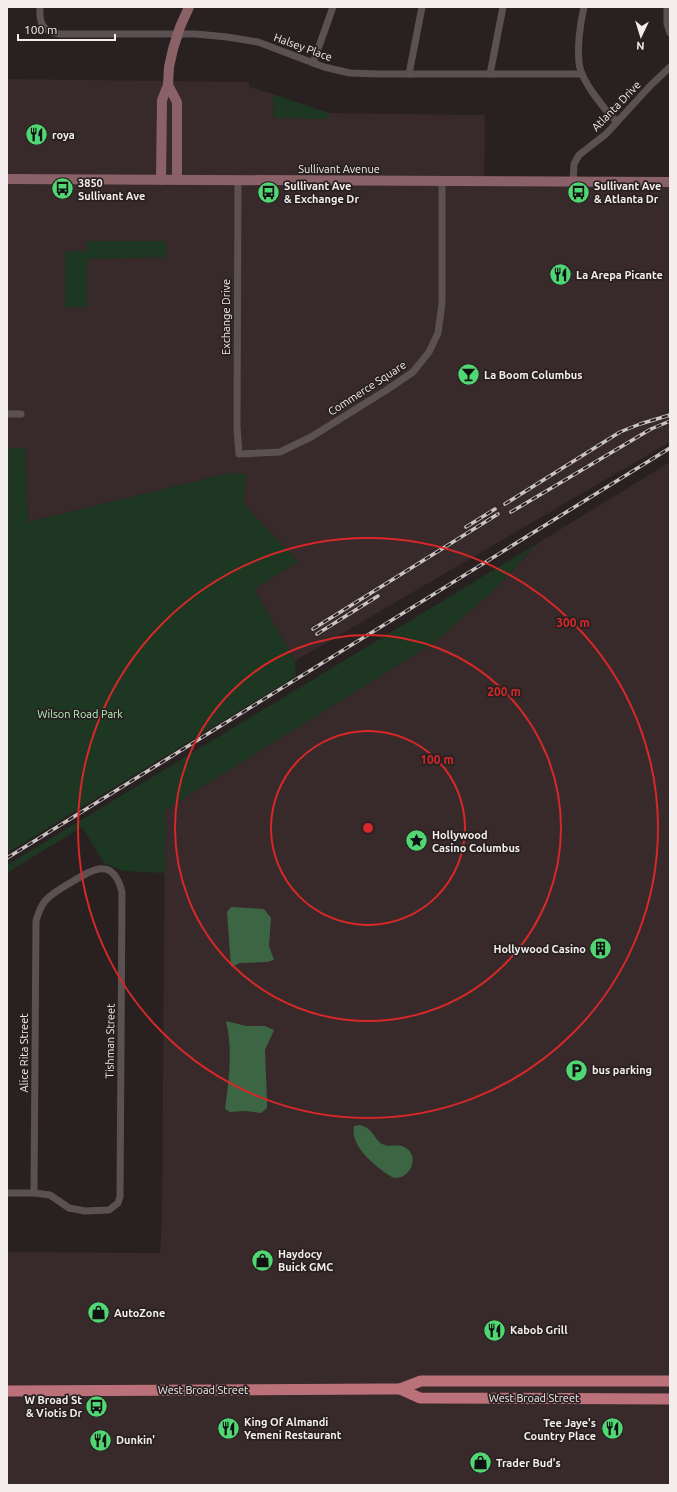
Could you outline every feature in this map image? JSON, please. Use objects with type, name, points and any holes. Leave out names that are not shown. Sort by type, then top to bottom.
[{"type":"main road","points":[[161,180],[162,100],[168,85],[170,58],[177,34],[189,7]]},
{"type":"main road","points":[[168,85],[177,102],[176,180]]},
{"type":"main road","name":"Sullivant Avenue","points":[[7,179],[670,182]]},
{"type":"main road","name":"West Broad Street","points":[[7,1391],[400,1389],[421,1381],[670,1381]]},
{"type":"main road","name":"West Broad Street","points":[[400,1389],[420,1398],[670,1398]]},
{"type":"street","name":"Halsey Place","points":[[40,7],[41,22],[44,27],[52,33],[177,34],[228,37],[258,42],[324,67],[350,72],[409,74],[582,74]]},
{"type":"street","points":[[312,63],[333,7]]},
{"type":"street","points":[[409,74],[422,7]]},
{"type":"street","points":[[490,74],[503,7]]},
{"type":"street","points":[[584,7],[580,27],[579,63],[582,74],[604,109],[617,122]]},
{"type":"street","points":[[667,7],[667,24],[670,33]]},
{"type":"street","name":"Atlanta Drive","points":[[573,182],[574,164],[579,155],[606,134],[650,86],[670,67]]},
{"type":"street","name":"Exchange Drive","points":[[238,180],[237,427],[239,454]]},
{"type":"street","name":"Commerce Square","points":[[239,454],[280,452],[311,437],[392,387],[413,372],[429,352],[438,333],[441,310],[442,181]]},
{"type":"street","points":[[7,414],[21,414]]},
{"type":"street","name":"Alice Rita Street","points":[[34,1193],[36,921],[38,914],[46,900],[55,892],[96,869],[104,869],[114,874]]},
{"type":"street","name":"Tishman Street","points":[[34,1193],[50,1195],[74,1210],[104,1211],[113,1208],[118,1203],[120,1197],[122,892],[120,882],[114,874]]},
{"type":"street","points":[[7,1193],[34,1193]]},
{"type":"shaded area","points":[[7,79],[249,82],[249,87],[273,94],[273,118],[329,118],[329,113],[485,115],[484,183],[670,185],[670,442],[295,661],[254,589],[298,562],[243,503],[230,473],[28,522],[25,448],[7,448]],"holes":[[[87,241],[166,241],[166,257],[87,259]]]},
{"type":"shaded area","name":"Hollywood Casino Columbus","points":[[670,462],[670,1485],[7,1485],[7,1252],[160,1253],[162,1217],[165,810],[435,642],[492,592],[538,543]]},
{"type":"shaded area","points":[[231,907],[264,909],[271,918],[269,946],[274,960],[267,962],[240,963],[231,967],[227,912]]},
{"type":"shaded area","points":[[226,1021],[246,1026],[265,1026],[274,1030],[265,1050],[267,1108],[261,1113],[246,1111],[230,1112],[225,1109],[230,1054]]},
{"type":"shaded area","points":[[360,1125],[371,1131],[382,1144],[403,1147],[410,1152],[413,1162],[409,1171],[405,1175],[395,1178],[392,1177],[368,1158],[355,1140],[354,1126]]},
{"type":"green space","points":[[273,94],[329,113],[329,119],[274,118]]},
{"type":"green space","points":[[87,241],[166,241],[166,257],[87,259],[87,307],[65,307],[65,251],[86,251]]},
{"type":"green space","name":"Wilson Road Park","points":[[7,448],[25,448],[28,522],[230,473],[246,474],[243,503],[298,562],[254,589],[295,661],[296,676],[7,853]]},
{"type":"green space","points":[[538,543],[492,592],[435,642],[165,810],[165,873],[123,871],[104,863],[82,827],[7,873],[7,865]]},
{"type":"railway","points":[[505,504],[620,432],[670,415]]},
{"type":"railway","points":[[511,512],[651,429],[670,421]]},
{"type":"railway","points":[[7,858],[670,448]]},
{"type":"railway","points":[[466,527],[495,509]]},
{"type":"railway","points":[[313,629],[498,514]]},
{"type":"railway","points":[[317,634],[378,596]]},
{"type":"place","name":"roya","points":[[36,135]]},
{"type":"place","name":"3850 Sullivant Ave","points":[[62,189]]},
{"type":"place","name":"Sullivant Ave & Exchange Dr","points":[[269,192]]},
{"type":"place","name":"Sullivant Ave & Atlanta Dr","points":[[579,192]]},
{"type":"place","name":"La Arepa Picante","points":[[561,275]]},
{"type":"place","name":"La Boom Columbus","points":[[468,375]]},
{"type":"place","name":"Hollywood Casino Columbus","points":[[417,841]]},
{"type":"place","name":"Hollywood Casino","points":[[601,949]]},
{"type":"place","name":"bus parking","points":[[577,1070]]},
{"type":"place","name":"Haydocy Buick GMC","points":[[263,1260]]},
{"type":"place","name":"AutoZone","points":[[98,1313]]},
{"type":"place","name":"Kabob Grill","points":[[494,1330]]},
{"type":"place","name":"W Broad St & Viotis Dr","points":[[97,1406]]},
{"type":"place","name":"King Of Almandi Yemeni Restaurant","points":[[228,1428]]},
{"type":"place","name":"Tee Jaye's Country Place","points":[[612,1429]]},
{"type":"place","name":"Dunkin'","points":[[100,1440]]},
{"type":"place","name":"Trader Bud's","points":[[480,1463]]}]
